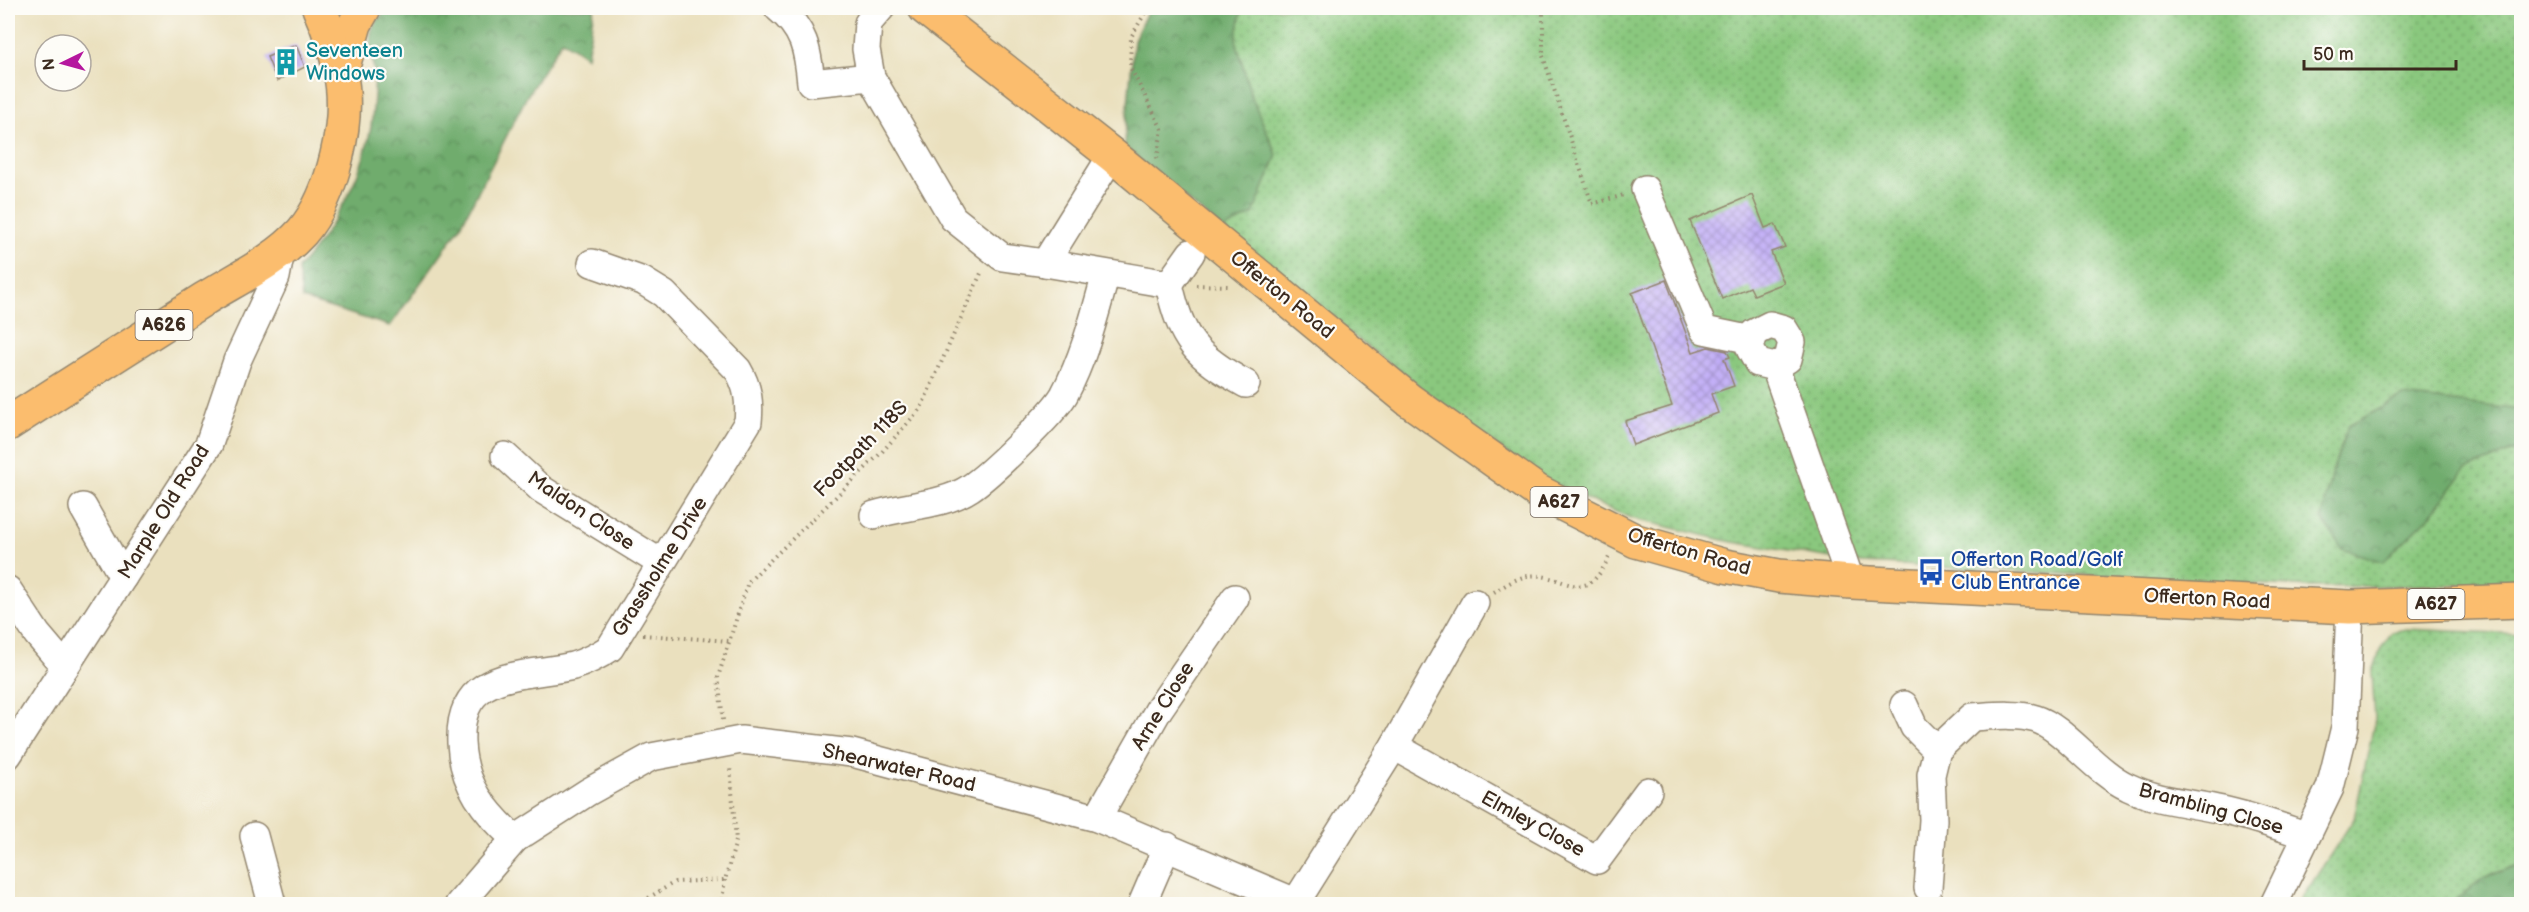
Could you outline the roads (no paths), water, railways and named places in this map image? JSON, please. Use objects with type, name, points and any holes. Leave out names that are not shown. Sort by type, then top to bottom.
[{"type":"main road","name":"A626","points":[[8,424],[279,264],[312,217],[330,178],[339,143],[343,103],[341,74],[319,8]]},
{"type":"main road","points":[[341,74],[355,24],[364,8]]},
{"type":"main road","name":"Offerton Road","points":[[925,8],[1112,156],[1409,400],[1537,491],[1636,541],[1725,566],[1779,576],[1851,582],[2350,607],[2522,601]]},
{"type":"street","points":[[778,8],[795,22],[809,55],[811,83],[871,77]]},
{"type":"street","points":[[880,8],[868,23],[866,49],[871,77],[953,218],[1002,257],[1045,262],[1169,284]]},
{"type":"street","points":[[1045,262],[1112,156]]},
{"type":"street","points":[[1645,189],[1704,330],[1752,340],[1750,349],[1758,363],[1775,367],[1851,582]]},
{"type":"street","points":[[1191,253],[1169,284],[1176,315],[1191,346],[1217,369],[1246,384]]},
{"type":"street","name":"Grassholme Drive","points":[[515,840],[489,816],[469,786],[462,756],[460,729],[465,709],[477,691],[496,679],[574,665],[595,658],[609,648],[742,435],[749,408],[746,383],[738,370],[664,294],[643,281],[592,263]]},
{"type":"street","name":"Marple Old Road","points":[[8,755],[209,444],[237,361],[279,264]]},
{"type":"street","points":[[874,514],[896,508],[938,502],[970,489],[1017,447],[1063,396],[1084,346],[1106,274]]},
{"type":"street","name":"Maldon Close","points":[[505,456],[541,489],[661,563]]},
{"type":"street","points":[[83,507],[123,577]]},
{"type":"street","points":[[8,590],[37,634],[64,667]]},
{"type":"street","name":"Arne Close","points":[[1097,818],[1159,709],[1235,598]]},
{"type":"street","points":[[1298,903],[1394,746],[1475,603]]},
{"type":"street","points":[[2274,904],[2305,835],[2330,788],[2345,727],[2350,607]]},
{"type":"street","points":[[1904,705],[1914,727],[1937,750],[1931,776],[1933,820],[1928,888]]},
{"type":"street","name":"Brambling Close","points":[[1937,750],[1972,717],[2036,719],[2053,729],[2102,772],[2128,787],[2163,799],[2224,810],[2305,835]]},
{"type":"street","name":"Shearwater Road","points":[[459,904],[515,840],[588,792],[651,758],[741,740],[852,753],[1097,818],[1298,903]]},
{"type":"street","name":"Elmley Close","points":[[1394,746],[1597,860],[1648,790]]},
{"type":"street","points":[[254,836],[272,904]]},
{"type":"street","points":[[1142,904],[1167,846]]},
{"type":"place","name":"Seventeen Windows","points":[[286,62]]},
{"type":"place","name":"Offerton Road/Golf Club Entrance","points":[[1931,572]]}]
